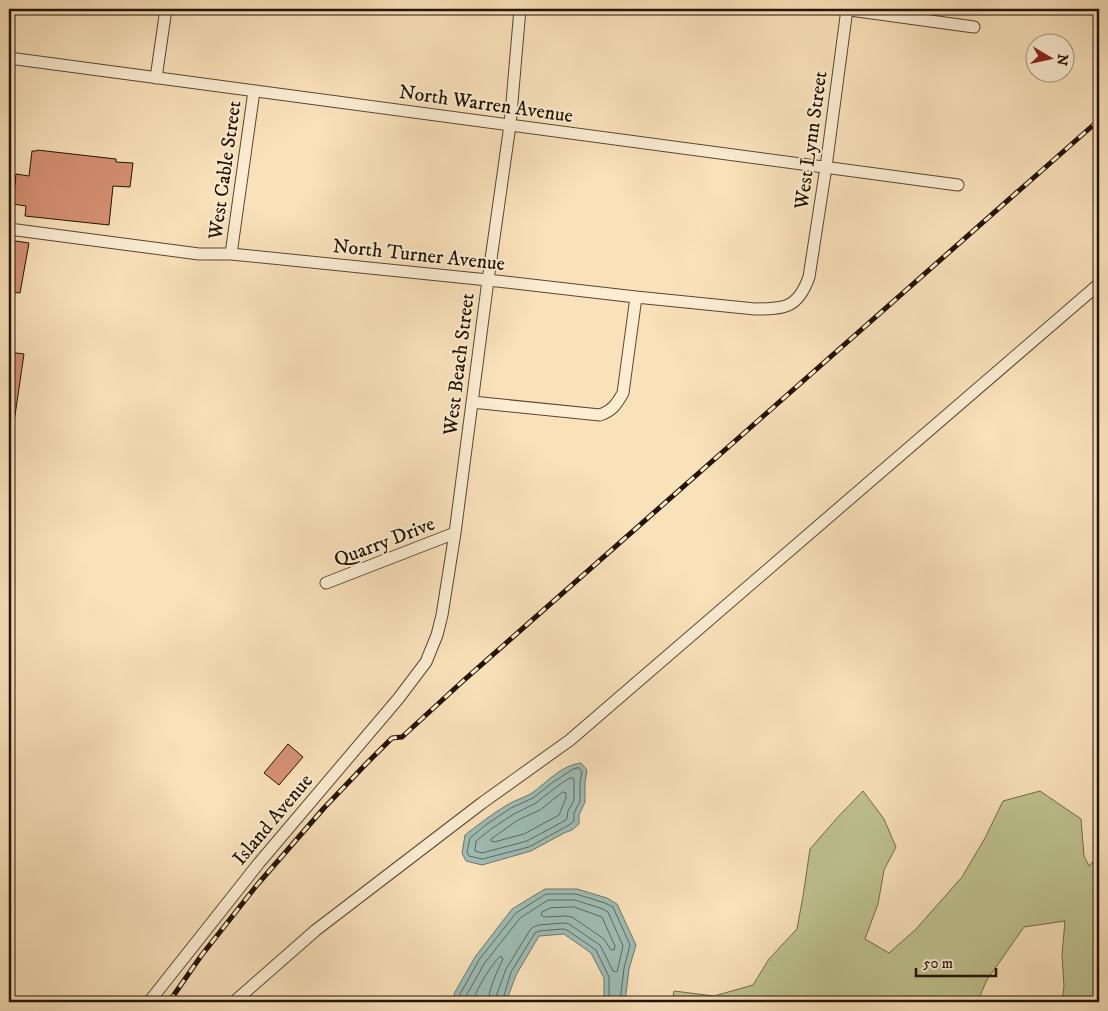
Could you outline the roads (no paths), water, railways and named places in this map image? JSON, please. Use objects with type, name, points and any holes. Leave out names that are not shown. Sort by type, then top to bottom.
[{"type":"street","points":[[156,78],[166,9]]},
{"type":"street","name":"West Beach Street","points":[[426,662],[437,635],[442,615],[455,533],[510,125],[520,9]]},
{"type":"street","points":[[845,9],[974,27]]},
{"type":"street","name":"West Lynn Street","points":[[809,277],[826,167],[845,9]]},
{"type":"street","name":"North Warren Avenue","points":[[9,58],[958,185]]},
{"type":"street","name":"West Cable Street","points":[[231,254],[254,91]]},
{"type":"street","name":"North Turner Avenue","points":[[9,229],[199,254],[231,254],[755,309],[785,307],[795,301],[804,291],[809,277]]},
{"type":"street","points":[[234,1002],[316,930],[482,802],[570,740],[1099,284]]},
{"type":"street","points":[[472,402],[600,415],[609,412],[623,393],[636,297]]},
{"type":"street","name":"Quarry Drive","points":[[326,583],[455,533]]},
{"type":"street","name":"Island Avenue","points":[[149,1002],[259,863],[398,699],[426,662]]},
{"type":"water","points":[[581,763],[587,770],[585,802],[579,815],[579,824],[572,830],[531,851],[482,865],[466,861],[462,853],[465,835],[501,808],[532,793],[561,770]]},
{"type":"water","points":[[545,889],[577,889],[607,898],[617,904],[636,945],[629,969],[625,1002],[604,1002],[604,978],[591,953],[564,934],[539,936],[516,975],[506,1002],[452,1002],[455,992],[475,957],[512,909]]},
{"type":"railway","points":[[169,1002],[201,956],[257,885],[324,808],[392,738],[402,737],[1099,120]]}]
